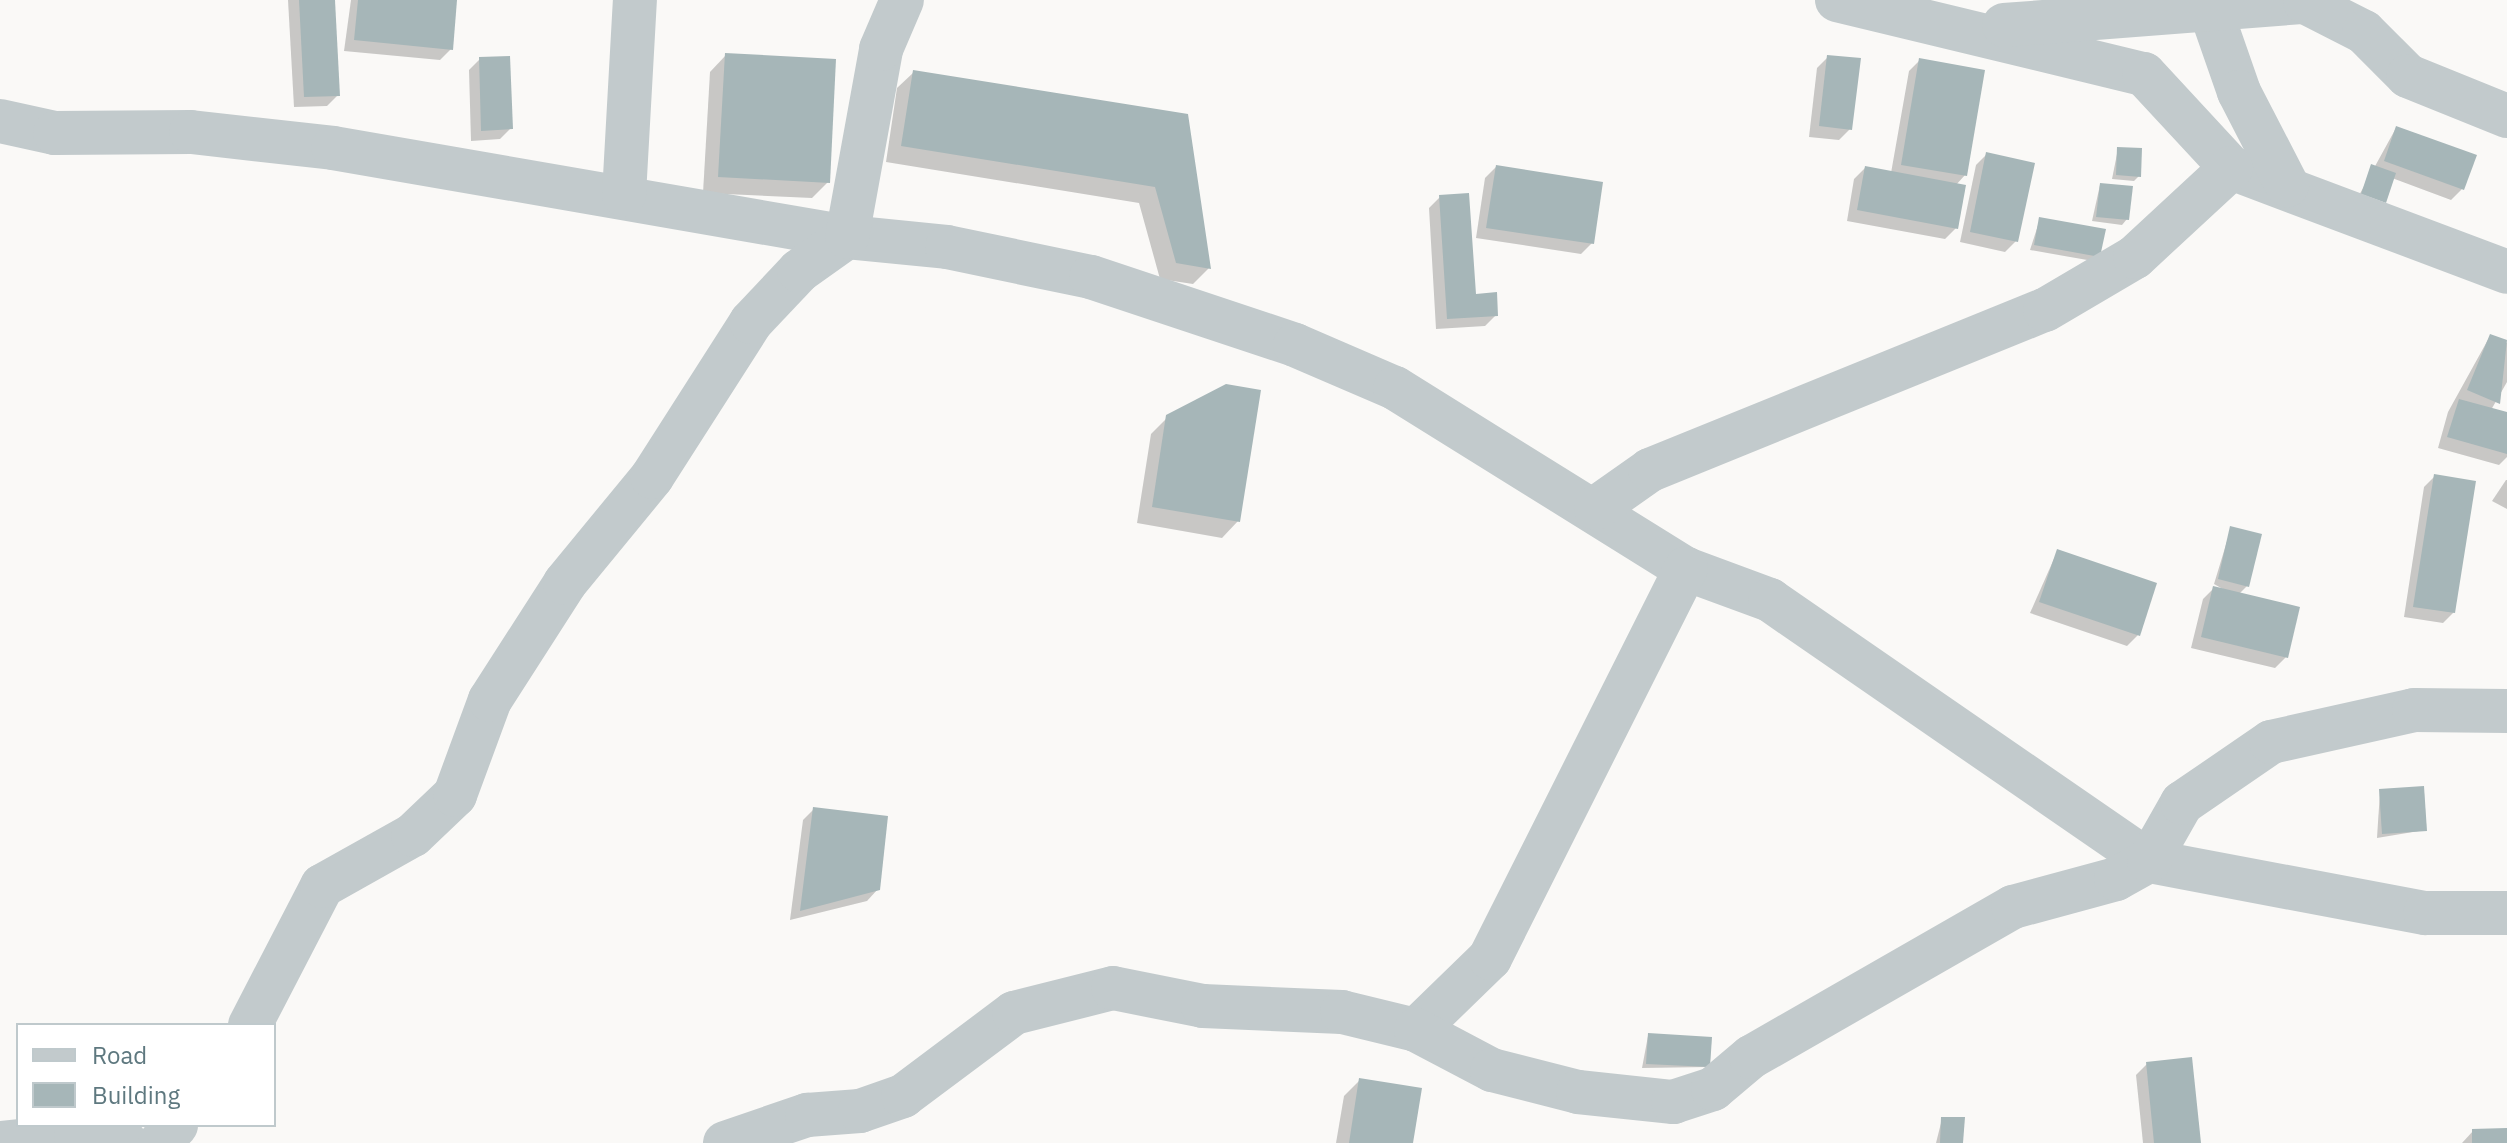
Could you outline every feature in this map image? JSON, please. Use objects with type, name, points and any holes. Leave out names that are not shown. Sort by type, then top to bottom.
[{"type":"street","points":[[624,195],[635,0]]},
{"type":"street","points":[[251,1023],[322,886],[413,835],[455,795],[490,700],[565,583],[652,477],[751,322],[799,271],[847,237],[881,49],[902,0]]},
{"type":"street","points":[[1860,2],[1965,14],[2305,2],[2364,32],[2408,76],[2507,116]]},
{"type":"street","points":[[2206,6],[2287,185]]},
{"type":"street","points":[[1965,14],[2144,74],[2231,168],[2287,185],[2507,272]]},
{"type":"street","points":[[0,121],[55,133],[191,132],[333,148],[624,195],[847,237],[947,247],[1091,277],[1295,345],[1395,388],[1596,508],[1686,569],[1770,600],[2149,861],[2425,913],[2507,913]]},
{"type":"street","points":[[1596,508],[1650,470],[2045,310],[2135,257],[2231,168]]},
{"type":"street","points":[[1416,1030],[1490,958],[1686,569]]},
{"type":"street","points":[[725,1143],[807,1115],[860,1111],[903,1096],[1014,1013],[1113,988],[1203,1006],[1342,1012],[1416,1030],[1492,1070],[1578,1092],[1673,1102],[1713,1089],[1751,1057],[2013,907],[2116,879],[2149,861],[2182,803],[2271,742],[2414,710],[2507,711]]},
{"type":"street","points":[[160,1143],[174,1127]]},
{"type":"street","points":[[1,1143],[76,1135],[126,1143]]},
{"type":"building","points":[[299,0],[335,0],[340,96],[304,97]]},
{"type":"building","points":[[358,0],[457,0],[453,50],[354,40]]},
{"type":"building","points":[[725,53],[836,59],[830,183],[718,177]]},
{"type":"building","points":[[1827,55],[1861,58],[1852,130],[1819,126]]},
{"type":"building","points":[[510,56],[513,129],[481,131],[479,57]]},
{"type":"building","points":[[1919,58],[1985,70],[1967,176],[1901,165]]},
{"type":"building","points":[[913,70],[1188,114],[1211,269],[1176,263],[1155,187],[901,146]]},
{"type":"building","points":[[2396,126],[2477,155],[2464,190],[2384,161]]},
{"type":"building","points":[[2117,147],[2142,148],[2141,177],[2116,175]]},
{"type":"building","points":[[1986,152],[2035,163],[2018,242],[1970,232]]},
{"type":"building","points":[[2371,164],[2396,173],[2386,203],[2361,194]]},
{"type":"building","points":[[1496,165],[1603,182],[1594,244],[1486,228]]},
{"type":"building","points":[[1865,166],[1966,185],[1958,229],[1857,210]]},
{"type":"building","points":[[2100,183],[2133,186],[2129,220],[2096,217]]},
{"type":"building","points":[[1469,193],[1476,294],[1497,292],[1498,316],[1447,319],[1439,195]]},
{"type":"building","points":[[2039,217],[2106,229],[2100,257],[2034,245]]},
{"type":"building","points":[[2490,334],[2507,340],[2500,404],[2467,390]]},
{"type":"building","points":[[1226,384],[1261,390],[1240,522],[1152,507],[1166,415]]},
{"type":"building","points":[[2459,399],[2507,412],[2507,454],[2447,437]]},
{"type":"building","points":[[2434,474],[2476,481],[2455,613],[2413,607]]},
{"type":"building","points":[[2230,526],[2262,534],[2249,587],[2218,579]]},
{"type":"building","points":[[2057,549],[2157,583],[2140,636],[2039,602]]},
{"type":"building","points":[[2213,586],[2300,607],[2288,658],[2201,637]]},
{"type":"building","points":[[2424,786],[2427,831],[2382,834],[2379,789]]},
{"type":"building","points":[[813,807],[888,816],[880,890],[800,911]]},
{"type":"building","points":[[1648,1033],[1712,1037],[1710,1067],[1646,1064]]},
{"type":"building","points":[[2192,1057],[2201,1143],[2154,1143],[2146,1062]]},
{"type":"building","points":[[1359,1078],[1422,1088],[1413,1143],[1349,1143]]},
{"type":"building","points":[[1941,1117],[1965,1117],[1963,1143],[1940,1143]]},
{"type":"building","points":[[2507,1128],[2507,1143],[2472,1143],[2472,1129]]}]
